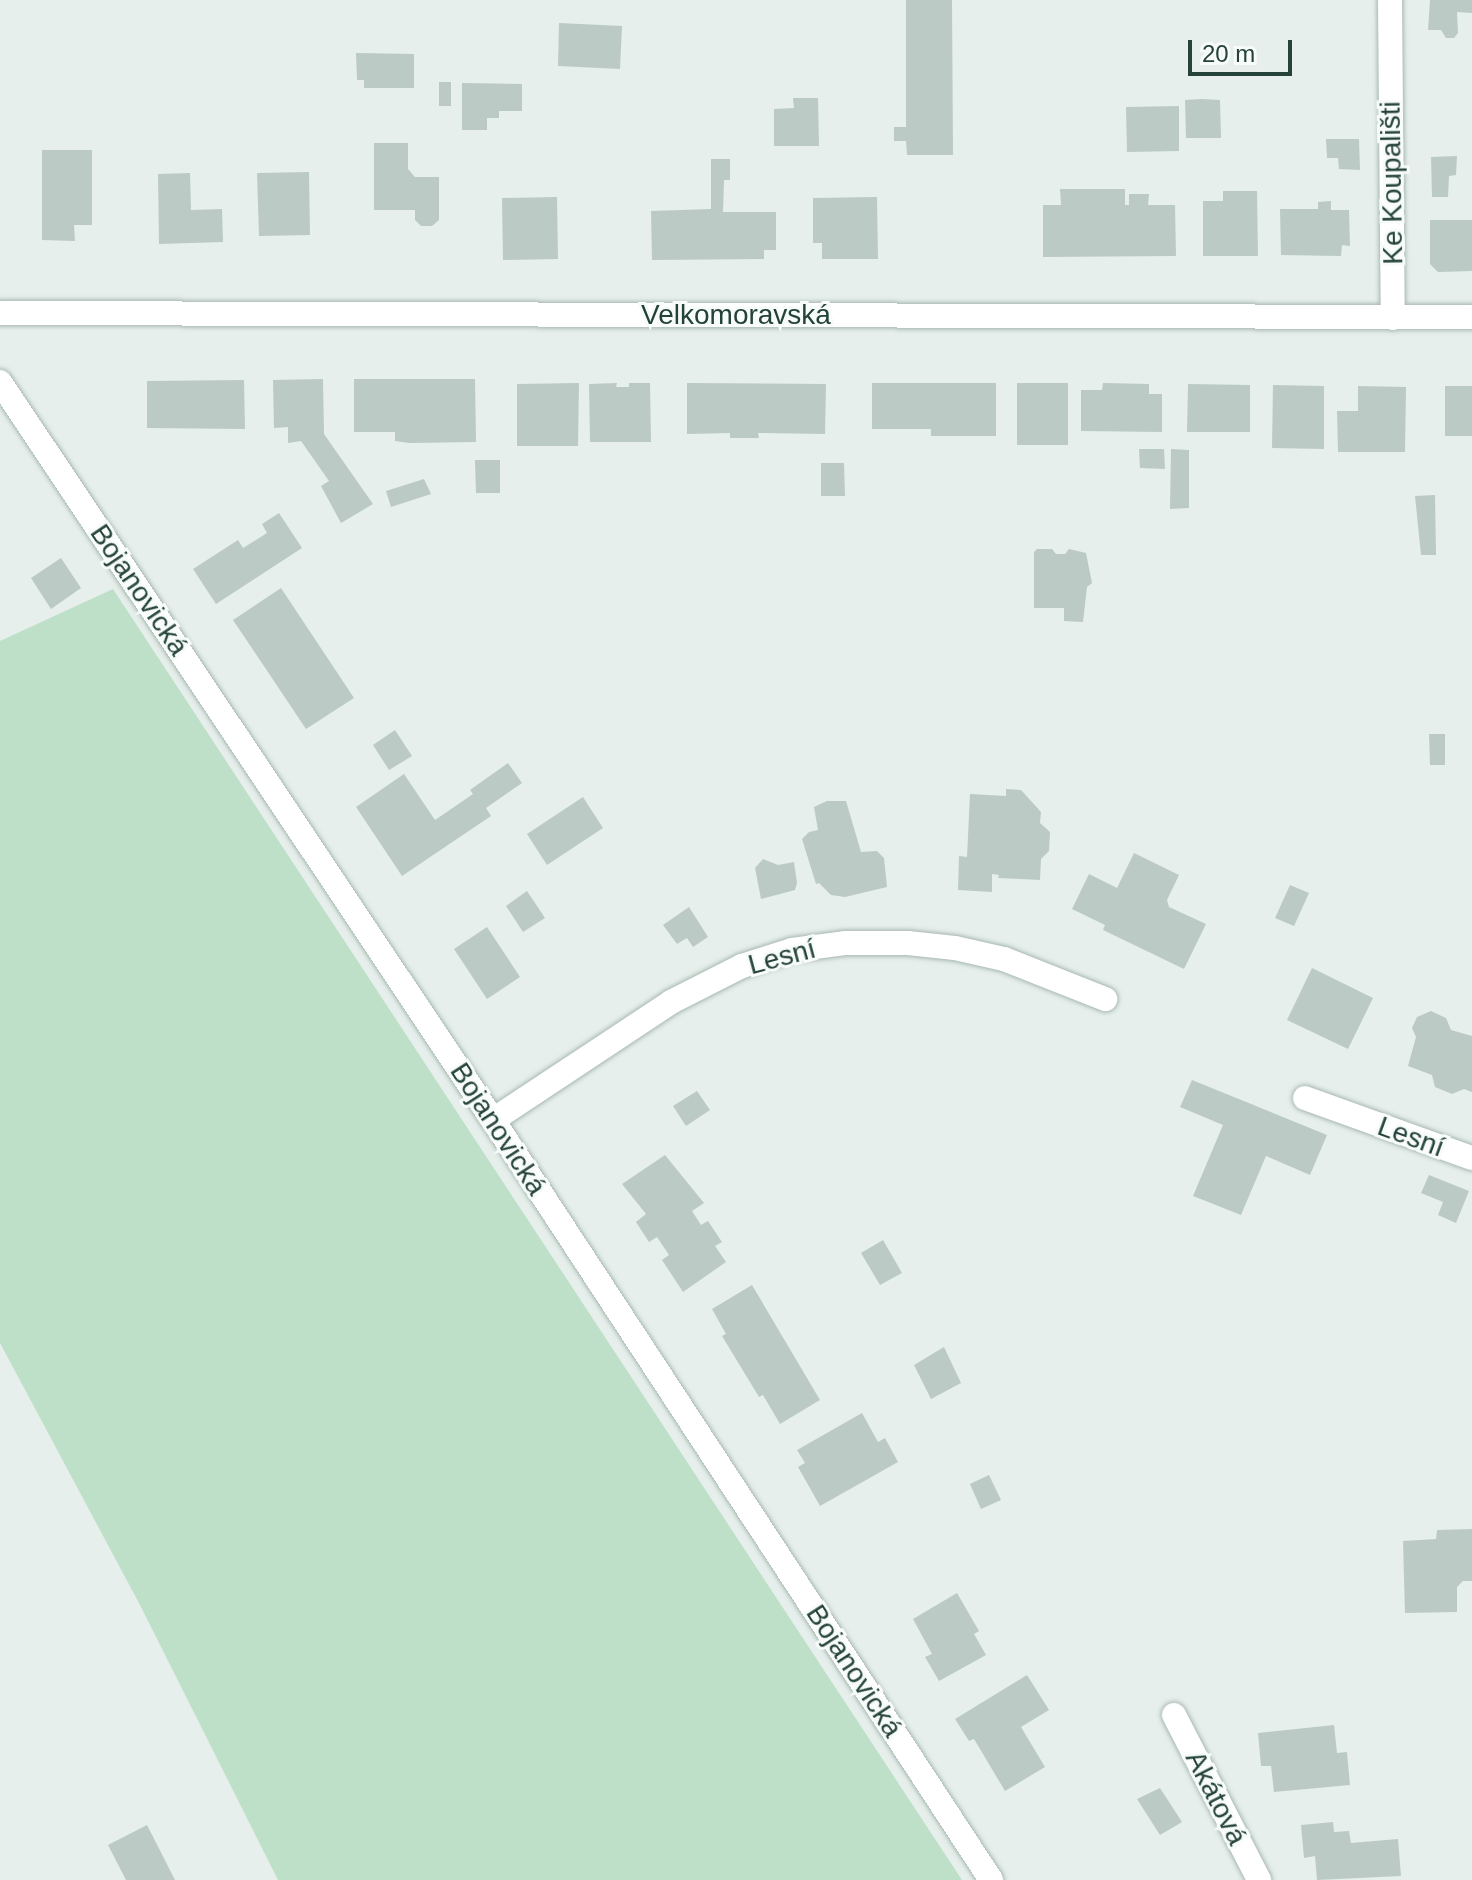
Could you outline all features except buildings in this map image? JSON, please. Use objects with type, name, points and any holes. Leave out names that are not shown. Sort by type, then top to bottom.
[{"type":"street","name":"Ke Koupališti","points":[[1390,0],[1393,318]]},
{"type":"street","name":"Velkomoravská","points":[[0,313],[1472,317]]},
{"type":"street","name":"Bojanovická","points":[[0,382],[493,1120],[991,1880]]},
{"type":"street","name":"Lesní","points":[[493,1120],[671,1002],[742,966],[792,950],[845,943],[908,943],[955,948],[1004,959],[1105,999]]},
{"type":"street","name":"Lesní","points":[[1305,1098],[1472,1158]]},
{"type":"street","name":"Akátová","points":[[1174,1715],[1259,1880]]},
{"type":"green space","points":[[113,589],[962,1880],[278,1880],[140,1605],[0,1343],[0,641]]}]
